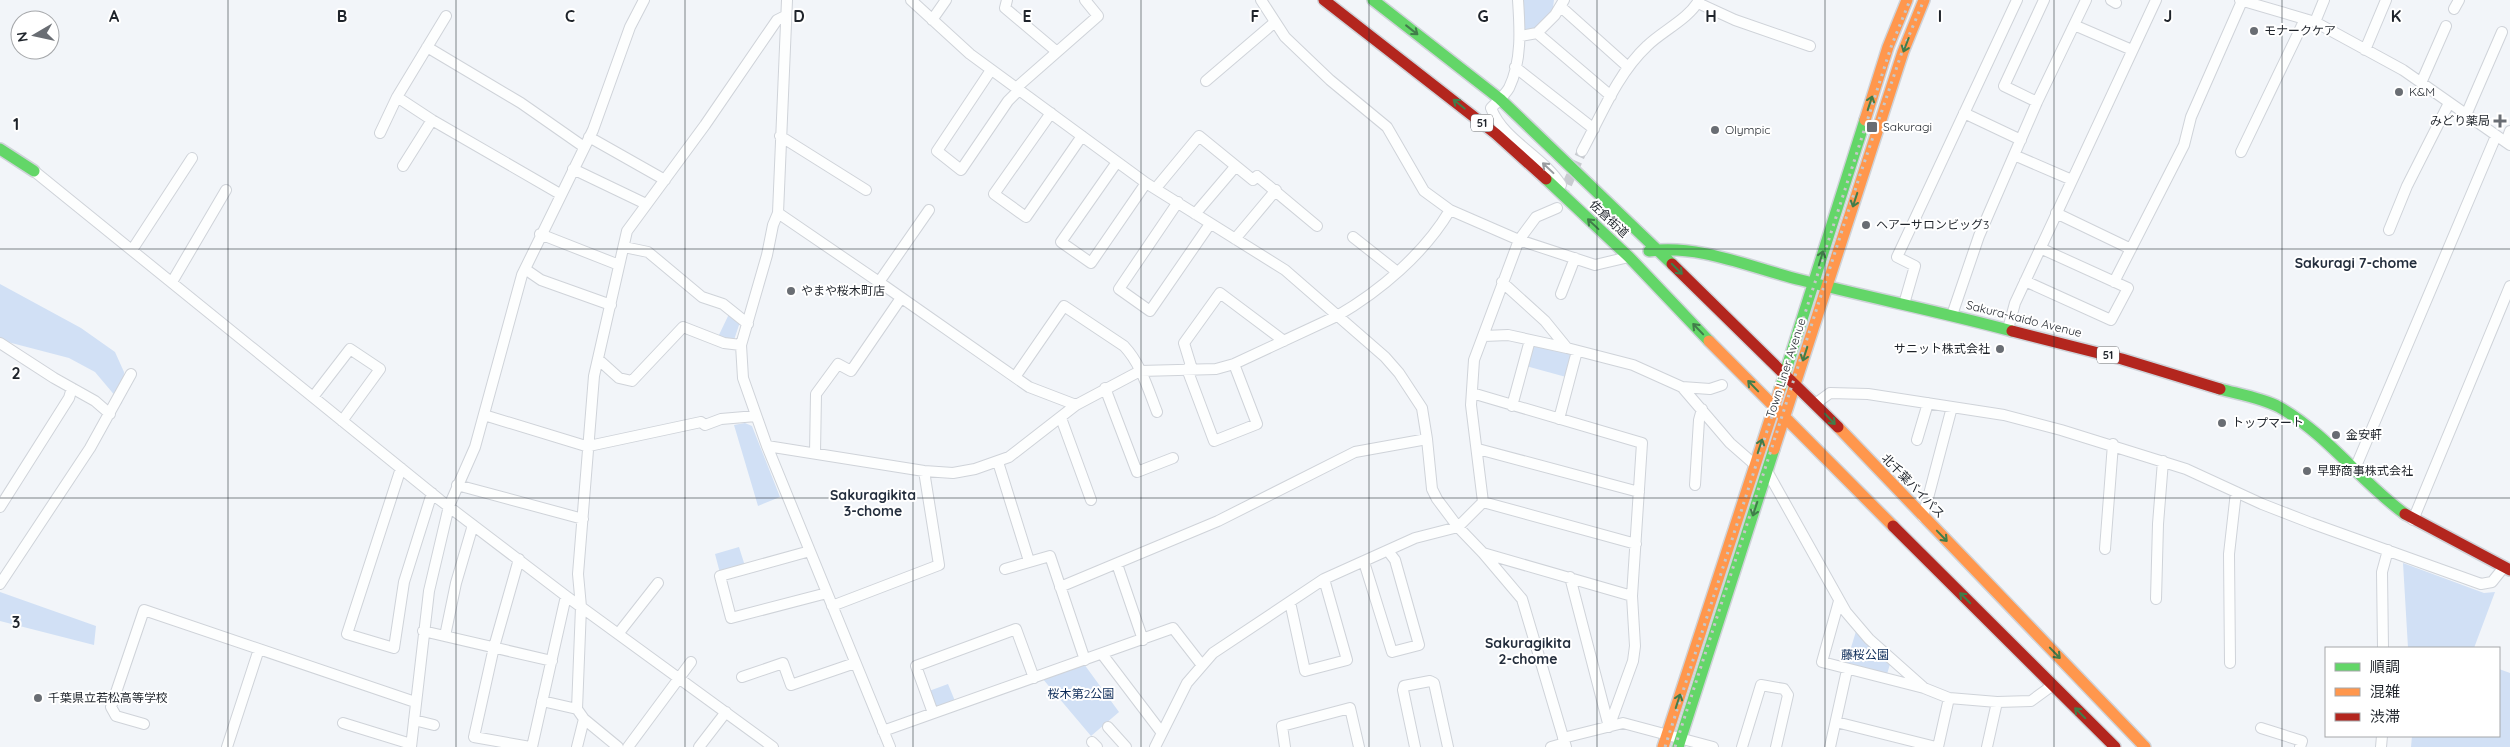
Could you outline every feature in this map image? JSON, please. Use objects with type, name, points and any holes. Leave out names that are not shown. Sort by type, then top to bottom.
[{"type":"main road","name":"佐倉街道","points":[[1324,0],[1496,134],[1629,257],[1657,249]]},
{"type":"main road","name":"佐倉街道","points":[[1373,0],[1500,99],[1657,249]]},
{"type":"main road","name":"Town Liner Avenue","points":[[1665,741],[1814,284],[1882,65],[1907,0]]},
{"type":"main road","name":"Town Liner Avenue","points":[[1679,743],[1903,52],[1924,0]]},
{"type":"main road","points":[[0,148],[34,171]]},
{"type":"main road","name":"Sakura-kaido Avenue","points":[[1657,249],[1692,250],[1814,284],[2008,329],[2122,359],[2277,406],[2306,425],[2387,501],[2413,520],[2507,569]]},
{"type":"main road","name":"北千葉バイパス","points":[[1657,249],[1815,404],[2145,747]]},
{"type":"main road","name":"51","points":[[1629,257],[1773,407],[2115,747]]},
{"type":"street","points":[[343,723],[411,746],[429,590],[449,506],[456,485],[475,448],[525,269],[540,234],[590,137],[630,27],[644,0]]},
{"type":"street","points":[[786,0],[778,213],[773,225],[741,345],[743,378],[767,446],[890,747]]},
{"type":"street","points":[[911,0],[991,70],[1117,162],[1210,224],[1285,270],[1386,357],[1400,373],[1422,408],[1432,489],[1458,527],[1522,599],[1565,743]]},
{"type":"street","points":[[932,20],[946,0]]},
{"type":"street","points":[[1007,0],[1005,8],[1056,51]]},
{"type":"street","points":[[991,70],[937,151],[961,170],[1017,89],[1056,51],[1098,16],[1085,0]]},
{"type":"street","points":[[1261,0],[1285,37],[1386,127],[1424,192],[1450,210],[1518,240],[1595,265],[1629,257]]},
{"type":"street","points":[[1518,0],[1521,36],[1515,67],[1508,89],[1491,108],[1496,121],[1554,173],[1576,207]]},
{"type":"street","points":[[1904,304],[1915,266],[1896,257],[2017,0]]},
{"type":"street","points":[[2037,102],[2004,86],[2044,0]]},
{"type":"street","points":[[1952,315],[1979,236],[2037,102],[2086,0]]},
{"type":"street","points":[[2008,329],[2014,303],[2156,0]]},
{"type":"street","points":[[2114,282],[2184,145],[2191,117],[2241,0],[2310,20],[2421,83],[2508,143],[2510,131]]},
{"type":"street","points":[[2241,152],[2310,20],[2324,0]]},
{"type":"street","points":[[2365,50],[2386,0]]},
{"type":"street","points":[[1582,151],[1628,67],[1646,46],[1699,1],[1735,20],[1810,46]]},
{"type":"street","points":[[1521,36],[1537,33],[1559,6],[1628,67]]},
{"type":"street","points":[[380,133],[397,97],[446,16]]},
{"type":"street","points":[[618,747],[584,719],[577,709],[581,607],[578,574],[594,376],[619,265],[627,231],[706,125],[776,20],[785,16]]},
{"type":"street","points":[[1206,81],[1275,22]]},
{"type":"street","points":[[2074,24],[2132,50]]},
{"type":"street","points":[[2421,83],[2446,26]]},
{"type":"street","points":[[2466,115],[2502,32]]},
{"type":"street","points":[[1537,33],[1611,96]]},
{"type":"street","points":[[427,47],[521,103],[584,147]]},
{"type":"street","points":[[1515,67],[1594,129]]},
{"type":"street","points":[[397,97],[432,120],[560,194]]},
{"type":"street","points":[[2389,230],[2407,186],[2449,103]]},
{"type":"street","points":[[1051,113],[994,194],[1026,217],[1082,136]]},
{"type":"street","points":[[1964,113],[2021,140]]},
{"type":"street","points":[[403,166],[432,120]]},
{"type":"street","points":[[780,136],[866,190]]},
{"type":"street","points":[[1117,162],[1061,242],[1091,263],[1151,186],[1199,136],[1253,180],[1257,176],[1276,190],[1317,226]]},
{"type":"street","points":[[2354,471],[2496,136]]},
{"type":"street","points":[[590,137],[665,180]]},
{"type":"street","points":[[2014,155],[2072,180]]},
{"type":"street","points":[[132,250],[192,158]]},
{"type":"street","points":[[1195,214],[1235,167]]},
{"type":"street","points":[[573,169],[646,204]]},
{"type":"street","points":[[34,171],[473,525],[566,596],[773,747]]},
{"type":"street","points":[[172,282],[226,190]]},
{"type":"street","points":[[1235,239],[1276,190]]},
{"type":"street","points":[[1178,202],[1119,289],[1150,311],[1210,224]]},
{"type":"street","points":[[1483,502],[1478,449],[1471,405],[1474,360],[1518,240],[1536,217],[1557,208]]},
{"type":"street","points":[[879,282],[928,210]]},
{"type":"street","points":[[767,446],[924,471],[953,473],[998,462],[1022,449],[1076,405],[1104,388],[1140,371],[1216,369],[1234,364],[1337,316],[1396,271],[1431,238],[1450,210]]},
{"type":"street","points":[[778,213],[1029,387],[1076,405]]},
{"type":"street","points":[[2056,213],[2131,248]]},
{"type":"street","points":[[540,234],[619,265]]},
{"type":"street","points":[[1353,237],[1396,271]]},
{"type":"street","points":[[624,247],[648,252],[702,296],[723,304],[748,324]]},
{"type":"street","points":[[2025,281],[2111,320],[2128,288],[2040,248]]},
{"type":"street","points":[[1561,294],[1575,258]]},
{"type":"street","points":[[525,269],[541,280],[611,305]]},
{"type":"street","points":[[1502,282],[1545,321],[1572,349]]},
{"type":"street","points":[[2413,520],[2510,286]]},
{"type":"street","points":[[1234,364],[1257,424],[1214,442],[1189,370],[1184,342],[1220,293],[1284,341]]},
{"type":"street","points":[[815,453],[816,394],[838,364],[851,371],[901,298]]},
{"type":"street","points":[[1015,377],[1064,306],[1124,346],[1131,354],[1140,371],[1156,412]]},
{"type":"street","points":[[599,360],[619,378],[632,381],[683,327],[724,344],[741,345]]},
{"type":"street","points":[[1484,336],[1508,335],[1572,349],[1633,365],[1682,387],[1710,389],[1722,385]]},
{"type":"street","points":[[1512,406],[1530,340]]},
{"type":"street","points":[[0,343],[54,378],[95,401],[110,414]]},
{"type":"street","points":[[313,397],[350,349],[380,369],[342,421]]},
{"type":"street","points":[[1559,419],[1572,349]]},
{"type":"street","points":[[0,584],[90,448],[132,374]]},
{"type":"street","points":[[1682,387],[1730,443],[1754,464]]},
{"type":"street","points":[[0,507],[69,398],[72,388]]},
{"type":"street","points":[[1104,388],[1137,472],[1172,458]]},
{"type":"street","points":[[1472,393],[1642,443],[1632,596],[1636,631],[1634,654],[1609,727]]},
{"type":"street","points":[[1815,404],[1830,393],[1868,394],[2004,415],[2114,444],[2163,460],[2311,523],[2481,584],[2492,582],[2507,569]]},
{"type":"street","points":[[1917,440],[1928,402]]},
{"type":"street","points":[[1923,516],[1952,407]]},
{"type":"street","points":[[1695,485],[1699,420],[1702,409]]},
{"type":"street","points":[[484,415],[589,447],[701,422],[705,425],[721,420],[756,416]]},
{"type":"street","points":[[1061,418],[1090,500]]},
{"type":"street","points":[[1060,587],[1218,521],[1355,452],[1427,439]]},
{"type":"street","points":[[2105,548],[2114,444]]},
{"type":"street","points":[[1478,449],[1639,492]]},
{"type":"street","points":[[2156,598],[2158,524],[2163,460]]},
{"type":"street","points":[[998,462],[1029,561]]},
{"type":"street","points":[[401,468],[347,634],[394,648],[404,582],[432,493]]},
{"type":"street","points":[[832,606],[938,565],[924,471]]},
{"type":"street","points":[[1767,471],[1822,565],[1839,600],[1869,638],[1924,688]]},
{"type":"street","points":[[456,485],[582,519]]},
{"type":"street","points":[[2230,663],[2229,554],[2236,492]]},
{"type":"street","points":[[1155,747],[1187,683],[1201,664],[1232,640],[1324,579],[1414,538],[1458,527],[1483,502]]},
{"type":"street","points":[[1483,502],[1636,544]]},
{"type":"street","points":[[444,636],[456,583],[473,525]]},
{"type":"street","points":[[2383,647],[2382,572],[2388,550]]},
{"type":"street","points":[[810,551],[720,576],[731,618],[826,593]]},
{"type":"street","points":[[1364,562],[1392,652],[1419,645],[1395,560],[1388,551]]},
{"type":"street","points":[[1483,553],[1632,596]]},
{"type":"street","points":[[1005,569],[1050,556],[1085,660]]},
{"type":"street","points":[[519,559],[494,647],[474,737],[531,747],[566,596]]},
{"type":"street","points":[[1117,564],[1143,640]]},
{"type":"street","points":[[1570,577],[1609,727]]},
{"type":"street","points":[[1290,602],[1305,671],[1347,660],[1324,579]]},
{"type":"street","points":[[618,634],[658,583]]},
{"type":"street","points":[[1839,600],[1822,662],[1847,670],[1924,688],[1949,698],[1996,702],[2031,700],[2053,685]]},
{"type":"street","points":[[144,724],[116,716],[112,714],[111,708],[144,610],[415,702]]},
{"type":"street","points":[[884,730],[1173,628],[1201,664]]},
{"type":"street","points":[[933,713],[916,666],[1016,629],[1034,678]]},
{"type":"street","points":[[423,631],[552,661]]},
{"type":"street","points":[[227,747],[259,649]]},
{"type":"street","points":[[1102,654],[1162,733]]},
{"type":"street","points":[[628,747],[691,662]]},
{"type":"street","points":[[742,677],[783,663],[791,685],[855,663]]},
{"type":"street","points":[[1830,747],[1847,670]]},
{"type":"street","points":[[1415,747],[1403,690],[1404,686],[1430,681],[1434,682],[1448,747]]},
{"type":"street","points":[[1742,747],[1760,685],[1784,689],[1788,695],[1776,747]]},
{"type":"street","points":[[1836,722],[1937,747],[1949,698]]},
{"type":"street","points":[[542,701],[577,709]]},
{"type":"street","points":[[1987,747],[1996,702]]},
{"type":"street","points":[[1285,747],[1282,726],[1350,708],[1359,747]]},
{"type":"street","points":[[699,747],[726,712]]},
{"type":"street","points":[[577,747],[584,719]]},
{"type":"street","points":[[414,720],[434,725]]},
{"type":"street","points":[[1551,747],[1624,723],[1665,741],[1713,747]]},
{"type":"street","points":[[1108,727],[1126,747]]},
{"type":"street","points":[[2261,728],[2302,741],[2300,747]]},
{"type":"green space","points":[[1523,0],[1554,0],[1552,15],[1536,32],[1523,32]]},
{"type":"green space","points":[[0,284],[81,328],[115,352],[124,372],[122,404],[95,372],[69,358],[0,340]]},
{"type":"green space","points":[[729,314],[740,322],[734,340],[729,341],[718,337]]},
{"type":"green space","points":[[1536,344],[1569,353],[1571,358],[1566,377],[1526,366],[1532,346]]},
{"type":"green space","points":[[745,423],[752,426],[780,497],[758,506],[734,425]]},
{"type":"green space","points":[[739,547],[745,566],[720,573],[715,554]]},
{"type":"green space","points":[[2403,563],[2484,593],[2495,592],[2474,647],[2408,647]]},
{"type":"green space","points":[[0,592],[96,626],[94,645],[0,621]]},
{"type":"green space","name":"藤桜公園","points":[[1857,628],[1891,661],[1887,674],[1846,664]]},
{"type":"green space","name":"桜木第2公園","points":[[1084,664],[1119,712],[1091,736],[1042,678]]},
{"type":"green space","points":[[2500,669],[2510,673],[2510,747],[2411,747],[2412,737],[2500,737]]},
{"type":"green space","points":[[948,684],[955,701],[936,709],[929,691]]},
{"type":"tunnel","points":[[1561,198],[1582,151]]},
{"type":"railway","points":[[1665,747],[1891,47],[1910,0]]},
{"type":"railway","points":[[1675,747],[1860,175],[1902,52],[1924,0]]},
{"type":"traffic: fast","points":[[1373,0],[1500,99],[1672,264]]},
{"type":"traffic: fast","points":[[1780,389],[1865,120]]},
{"type":"traffic: fast","points":[[0,149],[34,171]]},
{"type":"traffic: fast","points":[[1546,179],[1629,257],[1709,341]]},
{"type":"traffic: fast","points":[[1649,251],[1688,251],[1726,258],[1801,280],[2012,331]]},
{"type":"traffic: fast","points":[[2220,389],[2265,401],[2296,418],[2328,444],[2374,488],[2405,514]]},
{"type":"traffic: fast","points":[[1678,747],[1774,449]]},
{"type":"traffic: slow","points":[[1865,120],[1888,47],[1907,0]]},
{"type":"traffic: slow","points":[[1774,449],[1903,52],[1924,0]]},
{"type":"traffic: slow","points":[[1709,341],[1893,526]]},
{"type":"traffic: slow","points":[[1663,747],[1780,389]]},
{"type":"traffic: slow","points":[[1838,427],[2145,747]]},
{"type":"traffic: jam","points":[[1324,0],[1496,134],[1546,179]]},
{"type":"traffic: jam","points":[[1672,264],[1838,427]]},
{"type":"traffic: jam","points":[[2012,331],[2122,359],[2220,389]]},
{"type":"traffic: jam","points":[[2405,514],[2510,570]]},
{"type":"traffic: jam","points":[[1893,526],[2115,747]]},
{"type":"place","name":"モナークケア","points":[[2254,31]]},
{"type":"place","name":"K&M","points":[[2399,92]]},
{"type":"place","name":"みどり薬局","points":[[2500,121]]},
{"type":"place","name":"Sakuragi","points":[[1872,127]]},
{"type":"place","name":"Olympic","points":[[1715,130]]},
{"type":"place","name":"ヘアーサロンビッグ3","points":[[1866,225]]},
{"type":"place","name":"やまや桜木町店","points":[[791,291]]},
{"type":"place","name":"サニット株式会社","points":[[2000,349]]},
{"type":"place","name":"トップマート","points":[[2222,423]]},
{"type":"place","name":"金安軒","points":[[2336,435]]},
{"type":"place","name":"早野商事株式会社","points":[[2307,471]]},
{"type":"place","name":"千葉県立若松高等学校","points":[[38,698]]},
{"type":"district","name":"Sakuragi 7-chome","points":[[2356,263]]},
{"type":"district","name":"Sakuragikita 3-chome","points":[[873,504]]},
{"type":"district","name":"Sakuragikita 2-chome","points":[[1528,652]]}]
